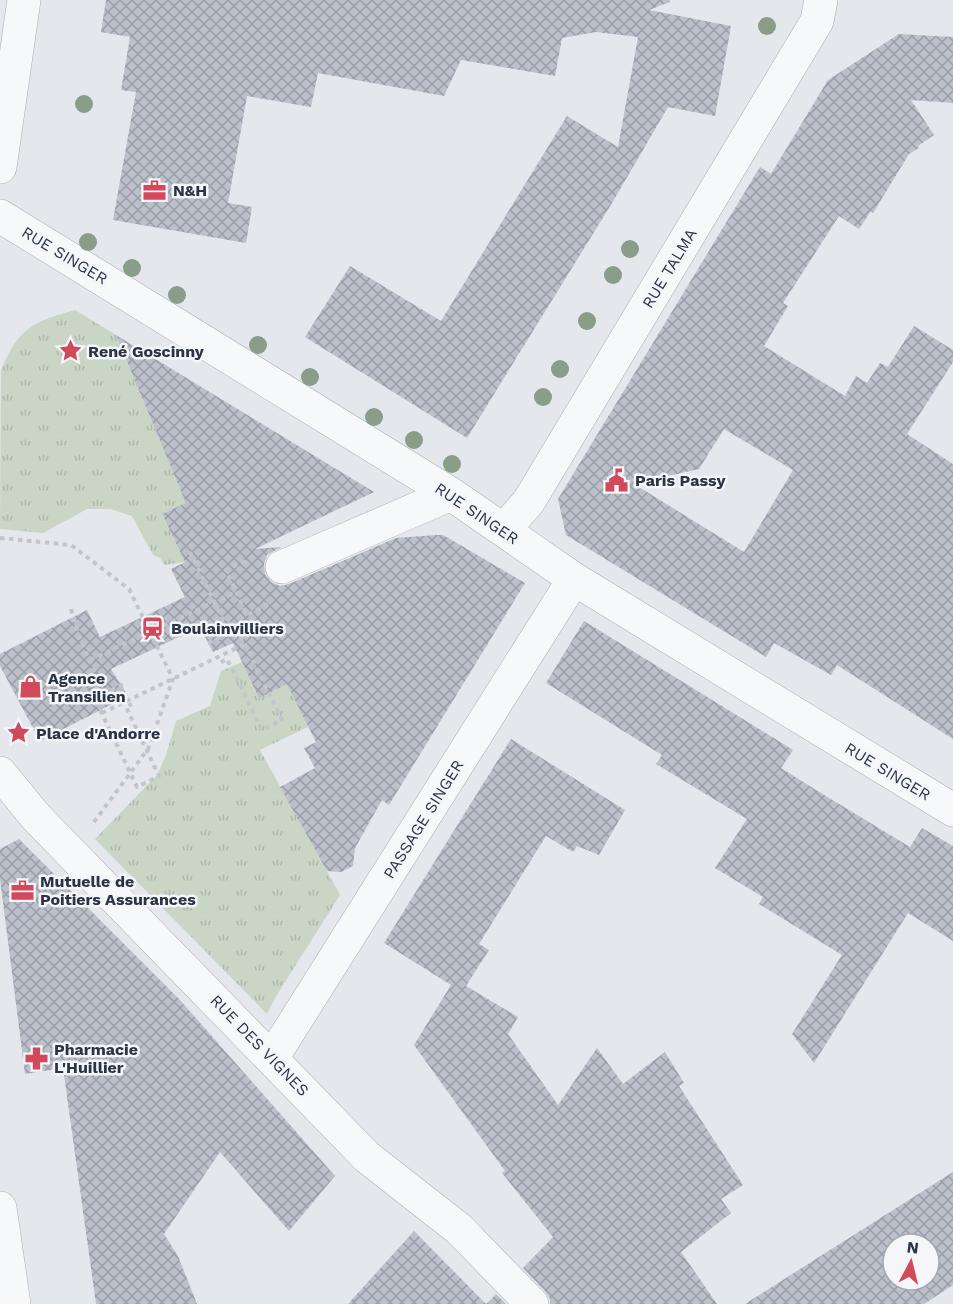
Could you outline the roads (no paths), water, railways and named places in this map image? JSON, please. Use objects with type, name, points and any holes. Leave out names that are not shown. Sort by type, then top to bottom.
[{"type":"street","points":[[0,167],[24,0]]},
{"type":"street","name":"RUE TALMA","points":[[504,530],[529,501],[817,21],[821,0]]},
{"type":"street","name":"RUE SINGER","points":[[0,216],[451,494],[574,579],[953,810]]},
{"type":"street","points":[[282,567],[451,494]]},
{"type":"street","name":"PASSAGE SINGER","points":[[272,1058],[574,579]]},
{"type":"street","name":"RUE DES VIGNES","points":[[0,773],[36,817],[367,1156],[459,1229],[532,1304]]},
{"type":"street","points":[[0,1208],[14,1304]]},
{"type":"place","name":"N&H","points":[[155,190]]},
{"type":"place","name":"René Goscinny","points":[[70,351]]},
{"type":"place","name":"Paris Passy","points":[[617,480]]},
{"type":"place","name":"Boulainvilliers","points":[[153,628]]},
{"type":"place","name":"Agence Transilien","points":[[30,687]]},
{"type":"place","name":"Place d'Andorre","points":[[18,733]]},
{"type":"place","name":"Mutuelle de Poitiers Assurances","points":[[22,890]]},
{"type":"place","name":"Pharmacie L'Huillier","points":[[36,1058]]}]
